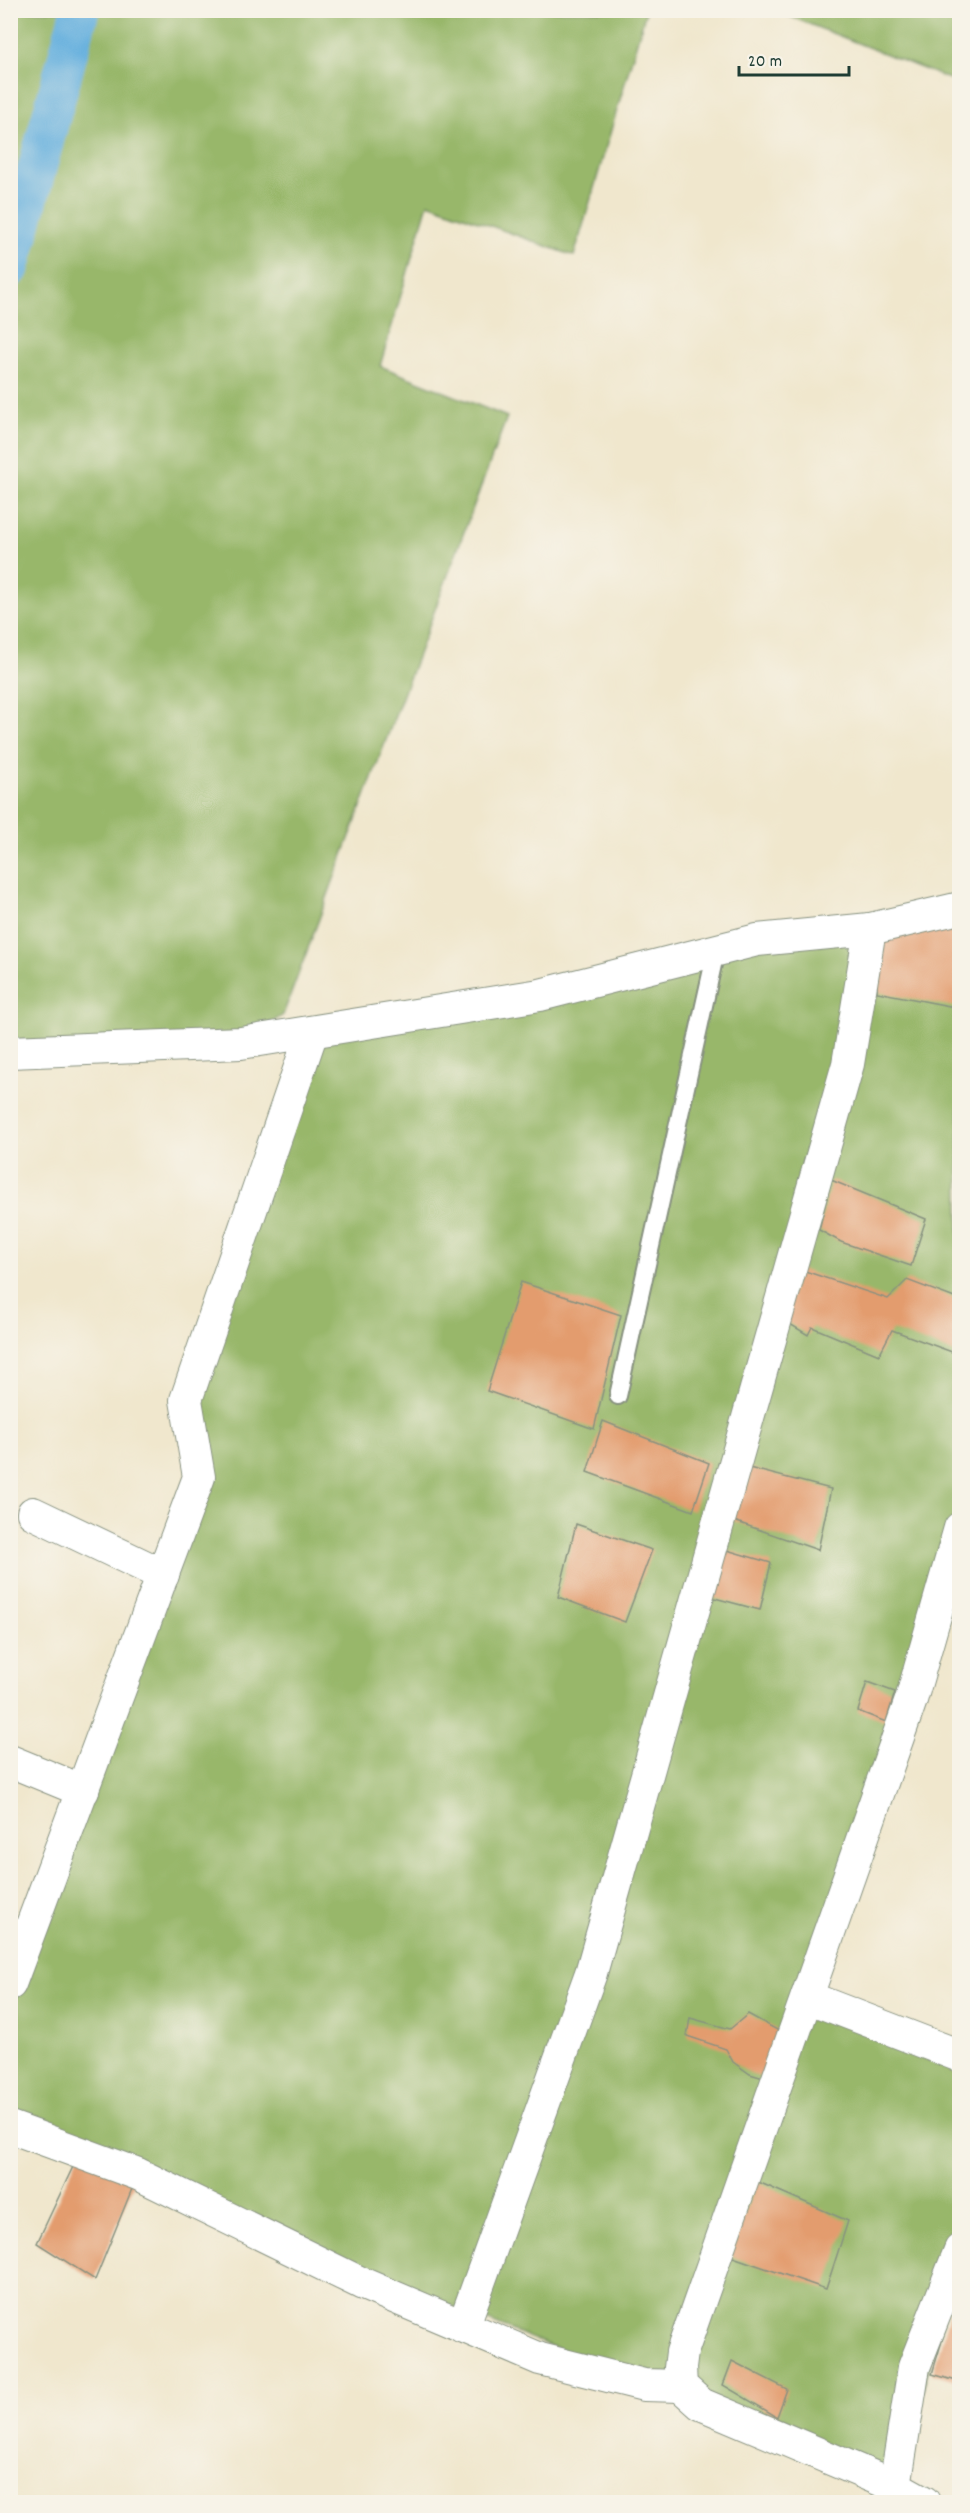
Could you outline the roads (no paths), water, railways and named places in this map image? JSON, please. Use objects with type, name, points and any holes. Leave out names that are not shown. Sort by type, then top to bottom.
[{"type":"street","points":[[10,1052],[241,1043],[540,995],[756,940],[870,929],[960,908]]},
{"type":"street","points":[[463,2327],[591,1973],[848,1064],[870,929]]},
{"type":"street","points":[[10,1984],[199,1477],[186,1400],[312,1032]]},
{"type":"street","points":[[33,1513],[163,1575]]},
{"type":"street","points":[[681,2386],[682,2352],[911,1700],[960,1528]]},
{"type":"street","points":[[10,1761],[82,1791]]},
{"type":"street","points":[[807,1997],[960,2056]]},
{"type":"street","points":[[10,2127],[138,2174],[361,2283],[540,2359],[644,2385],[681,2386],[701,2404],[895,2486],[924,2502]]},
{"type":"street","points":[[895,2486],[914,2367],[960,2250]]},
{"type":"lane","points":[[618,1396],[717,951]]},
{"type":"waterway","points":[[10,268],[80,10]]}]
